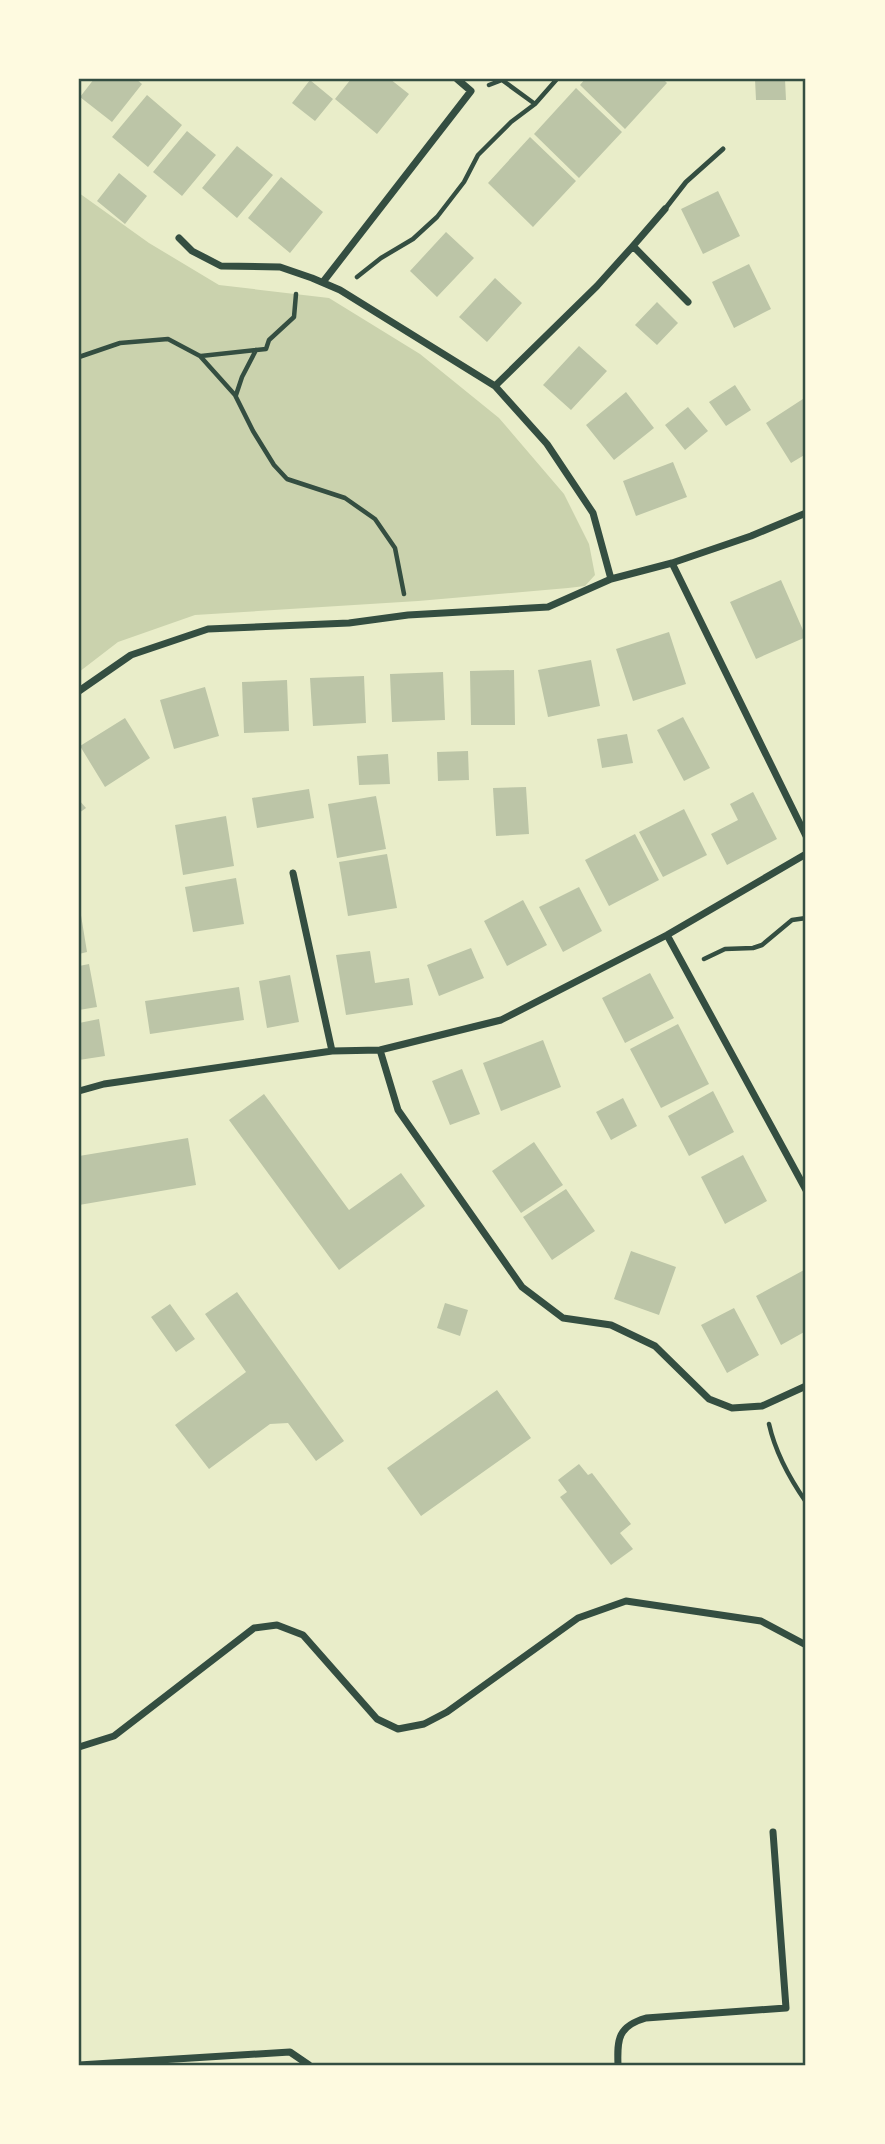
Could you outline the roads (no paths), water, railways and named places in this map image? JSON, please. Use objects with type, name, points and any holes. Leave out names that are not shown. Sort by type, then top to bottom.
[{"type":"street","points":[[323,282],[471,91],[457,79]]},
{"type":"street","points":[[495,386],[597,286],[665,209]]},
{"type":"street","points":[[179,238],[192,251],[221,266],[280,267],[323,282],[495,386],[547,444],[593,513],[611,579]]},
{"type":"street","points":[[633,246],[688,302]]},
{"type":"street","points":[[79,691],[131,655],[208,629],[349,623],[408,615],[548,607],[611,579],[672,563],[751,536],[806,513]]},
{"type":"street","points":[[672,563],[806,836]]},
{"type":"street","points":[[79,1091],[104,1084],[332,1051],[380,1050],[500,1020],[667,935],[806,853]]},
{"type":"street","points":[[293,873],[332,1051]]},
{"type":"street","points":[[667,935],[806,1190]]},
{"type":"street","points":[[380,1050],[398,1110],[522,1287],[563,1318],[611,1325],[655,1346],[709,1399],[732,1408],[762,1406],[806,1385]]},
{"type":"street","points":[[79,1747],[114,1736],[254,1628],[277,1625],[303,1635],[377,1719],[398,1728],[424,1724],[447,1712],[578,1618],[626,1601],[761,1621],[806,1645]]},
{"type":"street","points":[[618,2065],[617,2044],[620,2035],[635,2021],[786,2008],[773,1832]]},
{"type":"street","points":[[79,2064],[290,2052],[309,2065]]},
{"type":"lane","points":[[665,209],[686,182],[723,149]]}]
